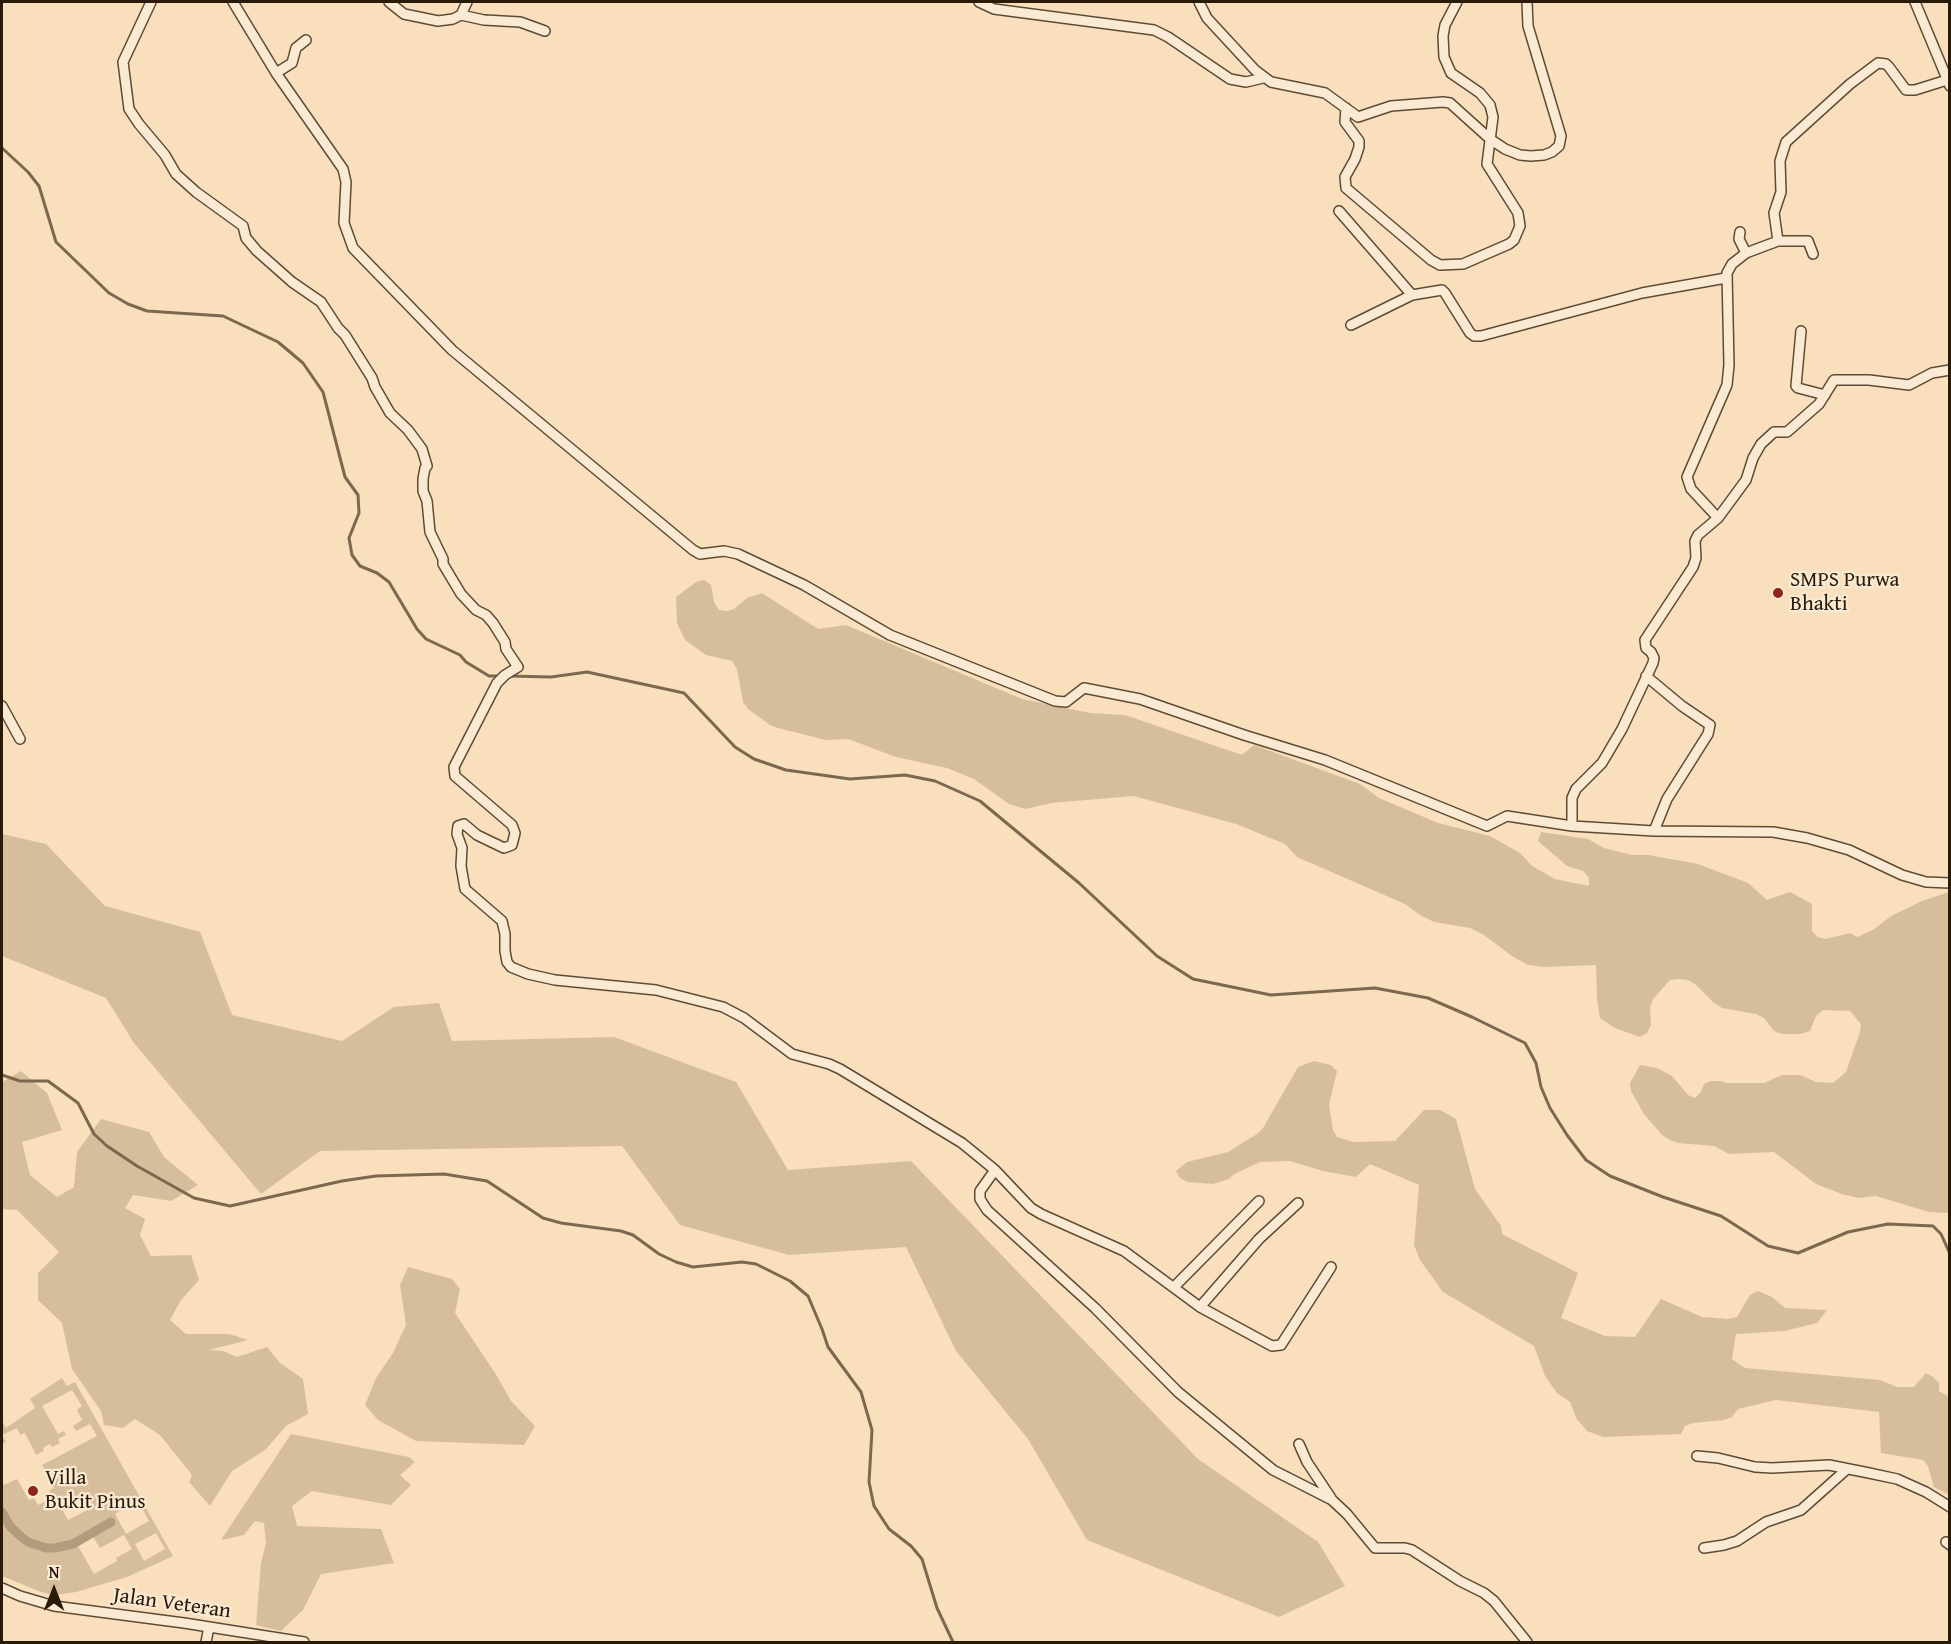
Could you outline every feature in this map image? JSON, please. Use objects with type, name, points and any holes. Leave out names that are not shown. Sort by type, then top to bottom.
[{"type":"street","points":[[151,2],[123,62],[129,109],[165,154],[176,174],[196,192],[243,226],[246,238],[257,251],[301,289],[321,302],[345,335],[372,378],[390,413],[408,430],[422,449],[428,466],[425,468],[423,491],[428,501],[430,532],[442,564],[461,594],[493,623],[518,667],[504,675],[497,683],[454,767],[455,776],[512,825],[515,833],[512,844],[504,848],[477,835],[464,824],[458,826],[457,834],[462,848],[461,866],[465,889],[502,921],[507,962],[516,970],[528,974],[567,981],[656,990],[723,1007],[744,1018],[792,1054],[840,1069],[962,1143],[995,1170],[1016,1193],[1041,1214],[1111,1244],[1145,1264],[1200,1307],[1272,1346],[1281,1345],[1331,1267]]},
{"type":"street","points":[[233,2],[276,73],[343,169],[346,182],[344,223],[353,248],[452,350],[700,554],[724,550],[738,554],[804,585],[890,635],[1059,703],[1069,701],[1084,688],[1124,695],[1325,760],[1485,826],[1507,816],[1572,826],[1654,831],[1760,831],[1788,834],[1849,850],[1902,875],[1926,882],[1950,883]]},
{"type":"street","points":[[390,2],[404,14],[438,21],[453,19],[461,15],[467,2]]},
{"type":"street","points":[[979,2],[994,9],[1154,30],[1230,79],[1246,82],[1263,78]]},
{"type":"street","points":[[1199,2],[1207,18],[1263,78],[1271,82],[1325,93],[1358,117],[1391,106],[1450,103],[1490,139],[1505,149],[1520,155],[1531,156],[1552,152],[1559,146],[1560,141],[1528,26],[1527,2]]},
{"type":"street","points":[[1346,108],[1345,122],[1356,136],[1359,147],[1356,159],[1346,177],[1346,188],[1431,260],[1440,265],[1463,264],[1509,244],[1520,226],[1518,213],[1487,164],[1493,117],[1491,105],[1480,93],[1451,73],[1444,57],[1445,25],[1457,2]]},
{"type":"street","points":[[1778,241],[1774,213],[1782,183],[1780,161],[1783,148],[1790,136],[1878,63],[1886,64],[1906,90],[1948,83],[1915,2]]},
{"type":"street","points":[[461,15],[484,20],[520,22],[545,31]]},
{"type":"street","points":[[276,73],[292,63],[296,48],[306,40]]},
{"type":"street","points":[[1339,211],[1412,295]]},
{"type":"street","points":[[1740,232],[1739,239],[1746,253]]},
{"type":"street","points":[[1718,518],[1691,489],[1687,477],[1727,385],[1729,365],[1726,278],[1729,268],[1746,253],[1778,241],[1808,241],[1813,254]]},
{"type":"street","points":[[1351,325],[1412,295],[1442,290],[1470,333],[1474,336],[1481,336],[1642,293],[1726,278]]},
{"type":"street","points":[[1802,331],[1796,386],[1825,395]]},
{"type":"street","points":[[1572,826],[1572,798],[1576,789],[1602,763],[1622,729],[1654,657],[1646,648],[1645,640],[1693,567],[1696,558],[1695,541],[1698,535],[1718,518],[1746,480],[1753,458],[1761,444],[1774,432],[1787,432],[1819,404],[1832,383],[1840,379],[1909,385],[1932,373],[1950,370]]},
{"type":"street","points":[[1646,676],[1682,706],[1710,725],[1708,734],[1667,799],[1654,831]]},
{"type":"street","points":[[2,706],[21,739]]},
{"type":"street","points":[[995,1170],[980,1191],[980,1199],[987,1210],[1095,1308],[1187,1399],[1273,1470],[1332,1500]]},
{"type":"street","points":[[1174,1287],[1259,1202]]},
{"type":"street","points":[[1200,1307],[1258,1239],[1298,1203]]},
{"type":"street","points":[[1299,1444],[1312,1470],[1332,1500],[1354,1521],[1376,1548],[1412,1550],[1460,1581],[1484,1593],[1494,1601],[1527,1642]]},
{"type":"street","points":[[1697,1456],[1718,1458],[1755,1467],[1829,1465],[1897,1479],[1926,1492],[1950,1507]]},
{"type":"street","points":[[1704,1548],[1737,1540],[1766,1522],[1801,1510],[1847,1469]]},
{"type":"street","name":"Jalan Veteran","points":[[2,1588],[54,1606],[304,1642]]},
{"type":"street","points":[[206,1642],[209,1627]]},
{"type":"shaded area","points":[[704,580],[711,585],[714,602],[719,610],[734,609],[747,598],[762,593],[818,629],[846,625],[1022,699],[1090,713],[1125,715],[1242,755],[1254,745],[1360,784],[1379,798],[1438,823],[1490,836],[1520,853],[1532,866],[1555,879],[1589,886],[1589,878],[1583,871],[1567,866],[1538,841],[1541,832],[1588,839],[1604,848],[1632,855],[1649,855],[1698,864],[1748,883],[1767,900],[1790,892],[1812,904],[1812,931],[1818,937],[1826,939],[1850,933],[1857,937],[1873,930],[1891,916],[1922,901],[1949,892],[1949,1213],[1929,1212],[1876,1196],[1858,1198],[1842,1194],[1816,1184],[1774,1152],[1729,1154],[1714,1146],[1678,1143],[1670,1140],[1662,1135],[1644,1114],[1631,1091],[1630,1083],[1640,1065],[1657,1068],[1672,1076],[1688,1095],[1695,1098],[1701,1092],[1704,1084],[1711,1081],[1764,1083],[1782,1075],[1800,1075],[1816,1082],[1833,1083],[1846,1072],[1860,1032],[1861,1024],[1850,1011],[1823,1010],[1816,1016],[1810,1031],[1801,1034],[1782,1034],[1774,1031],[1764,1018],[1756,1014],[1722,1008],[1688,980],[1670,980],[1653,999],[1650,1008],[1651,1025],[1647,1033],[1640,1037],[1615,1028],[1600,1018],[1596,965],[1545,967],[1528,965],[1470,928],[1434,922],[1405,904],[1297,857],[1285,844],[1236,824],[1134,796],[1051,803],[1025,809],[1009,804],[974,779],[947,768],[896,757],[848,739],[826,740],[770,725],[748,709],[743,702],[737,669],[732,661],[706,655],[685,640],[677,623],[676,597],[696,582]]},
{"type":"shaded area","points":[[2,834],[46,844],[105,906],[200,932],[232,1015],[342,1041],[394,1007],[439,1003],[452,1041],[614,1037],[736,1082],[788,1170],[911,1161],[1198,1459],[1318,1542],[1345,1586],[1279,1617],[1087,1540],[1028,1439],[956,1351],[906,1247],[789,1255],[680,1225],[622,1146],[320,1151],[261,1194],[134,1043],[106,998],[2,956]]},
{"type":"shaded area","points":[[1314,1061],[1331,1065],[1337,1071],[1329,1105],[1333,1130],[1337,1137],[1353,1142],[1395,1141],[1424,1110],[1440,1110],[1456,1119],[1475,1189],[1501,1226],[1502,1234],[1578,1273],[1561,1318],[1605,1336],[1635,1337],[1661,1299],[1702,1317],[1728,1319],[1737,1317],[1750,1295],[1758,1291],[1772,1297],[1785,1308],[1827,1310],[1817,1323],[1784,1331],[1736,1334],[1732,1359],[1745,1368],[1880,1380],[1897,1387],[1914,1387],[1926,1373],[1933,1377],[1939,1383],[1939,1391],[1949,1397],[1949,1495],[1934,1487],[1928,1466],[1923,1460],[1881,1453],[1879,1412],[1776,1400],[1738,1409],[1732,1417],[1724,1420],[1693,1423],[1685,1426],[1681,1434],[1603,1437],[1587,1431],[1576,1418],[1570,1402],[1557,1393],[1545,1376],[1534,1346],[1443,1292],[1420,1260],[1414,1245],[1419,1185],[1370,1164],[1356,1177],[1323,1171],[1290,1161],[1260,1162],[1234,1174],[1229,1179],[1213,1184],[1187,1182],[1180,1178],[1176,1171],[1187,1162],[1228,1152],[1257,1134],[1263,1128],[1298,1067]]},
{"type":"shaded area","points":[[21,1071],[47,1093],[62,1130],[22,1142],[30,1175],[57,1197],[74,1187],[77,1152],[101,1119],[149,1132],[164,1157],[198,1185],[171,1201],[133,1195],[125,1208],[145,1219],[140,1235],[151,1256],[191,1255],[199,1280],[181,1300],[170,1320],[186,1334],[229,1334],[248,1340],[209,1350],[223,1351],[237,1357],[267,1347],[280,1363],[303,1379],[308,1414],[286,1426],[265,1450],[232,1471],[210,1506],[189,1482],[192,1475],[160,1435],[135,1419],[123,1428],[104,1425],[101,1411],[72,1369],[62,1323],[38,1300],[38,1273],[59,1252],[17,1210],[2,1209],[2,1082]]},
{"type":"shaded area","points":[[408,1267],[452,1279],[460,1289],[455,1313],[511,1401],[535,1426],[524,1445],[416,1441],[378,1420],[365,1405],[376,1378],[393,1353],[406,1325],[400,1285]]},
{"type":"shaded area","points":[[62,1378],[67,1386],[75,1382],[173,1556],[127,1577],[76,1592],[55,1595],[41,1592],[2,1576],[2,1480],[4,1485],[17,1479],[29,1500],[34,1498],[38,1505],[52,1498],[49,1491],[54,1488],[42,1465],[97,1436],[90,1424],[76,1431],[73,1426],[82,1420],[77,1410],[82,1406],[72,1390],[42,1406],[58,1434],[64,1431],[66,1435],[58,1439],[60,1443],[52,1447],[50,1444],[36,1455],[25,1433],[20,1435],[17,1428],[2,1435],[2,1422],[6,1428],[35,1408],[30,1399]],"holes":[[[85,1494],[93,1507],[68,1520],[61,1507]],[[138,1501],[149,1521],[126,1534],[115,1514],[121,1510],[120,1507],[129,1502],[131,1505]],[[156,1533],[165,1549],[144,1561],[135,1544]],[[124,1535],[132,1549],[94,1574],[78,1546],[93,1537],[100,1548]]]},
{"type":"shaded area","points":[[291,1434],[409,1457],[415,1462],[400,1475],[411,1485],[391,1505],[312,1491],[292,1506],[297,1526],[381,1529],[394,1563],[321,1574],[303,1610],[281,1631],[256,1625],[261,1563],[266,1543],[264,1523],[255,1521],[244,1535],[221,1540]]},
{"type":"waterway","points":[[2,148],[28,172],[39,186],[56,242],[109,293],[128,304],[147,311],[223,316],[278,342],[303,363],[323,392],[345,477],[358,495],[359,513],[349,538],[352,555],[360,566],[377,573],[389,582],[417,629],[426,639],[460,655],[466,662],[489,676],[499,676]]},
{"type":"waterway","points":[[509,676],[551,677],[587,672],[684,693],[735,747],[754,759],[786,770],[850,779],[905,775],[935,781],[980,801],[1079,883],[1157,956],[1193,979],[1271,995],[1375,988],[1428,998],[1525,1043],[1536,1063],[1541,1087],[1550,1108],[1567,1135],[1586,1160],[1610,1176],[1721,1216],[1768,1246],[1798,1253],[1848,1232],[1888,1224],[1933,1226],[1941,1234],[1950,1254]]},
{"type":"waterway","points":[[2,1075],[20,1081],[48,1081],[78,1103],[94,1134],[107,1146],[194,1198],[230,1206],[342,1181],[376,1176],[444,1174],[487,1181],[543,1218],[633,1235],[659,1254],[676,1262],[693,1267],[742,1262],[756,1264],[790,1281],[808,1296],[828,1347],[861,1392],[872,1430],[869,1482],[874,1506],[889,1529],[911,1546],[922,1559],[937,1608],[953,1642]]},
{"type":"waterway","points":[[2,1512],[10,1526],[19,1535],[28,1542],[46,1548],[73,1544],[111,1522]]},
{"type":"place","name":"SMPS Purwa Bhakti","points":[[1778,593]]},
{"type":"place","name":"Villa Bukit Pinus","points":[[33,1491]]}]
